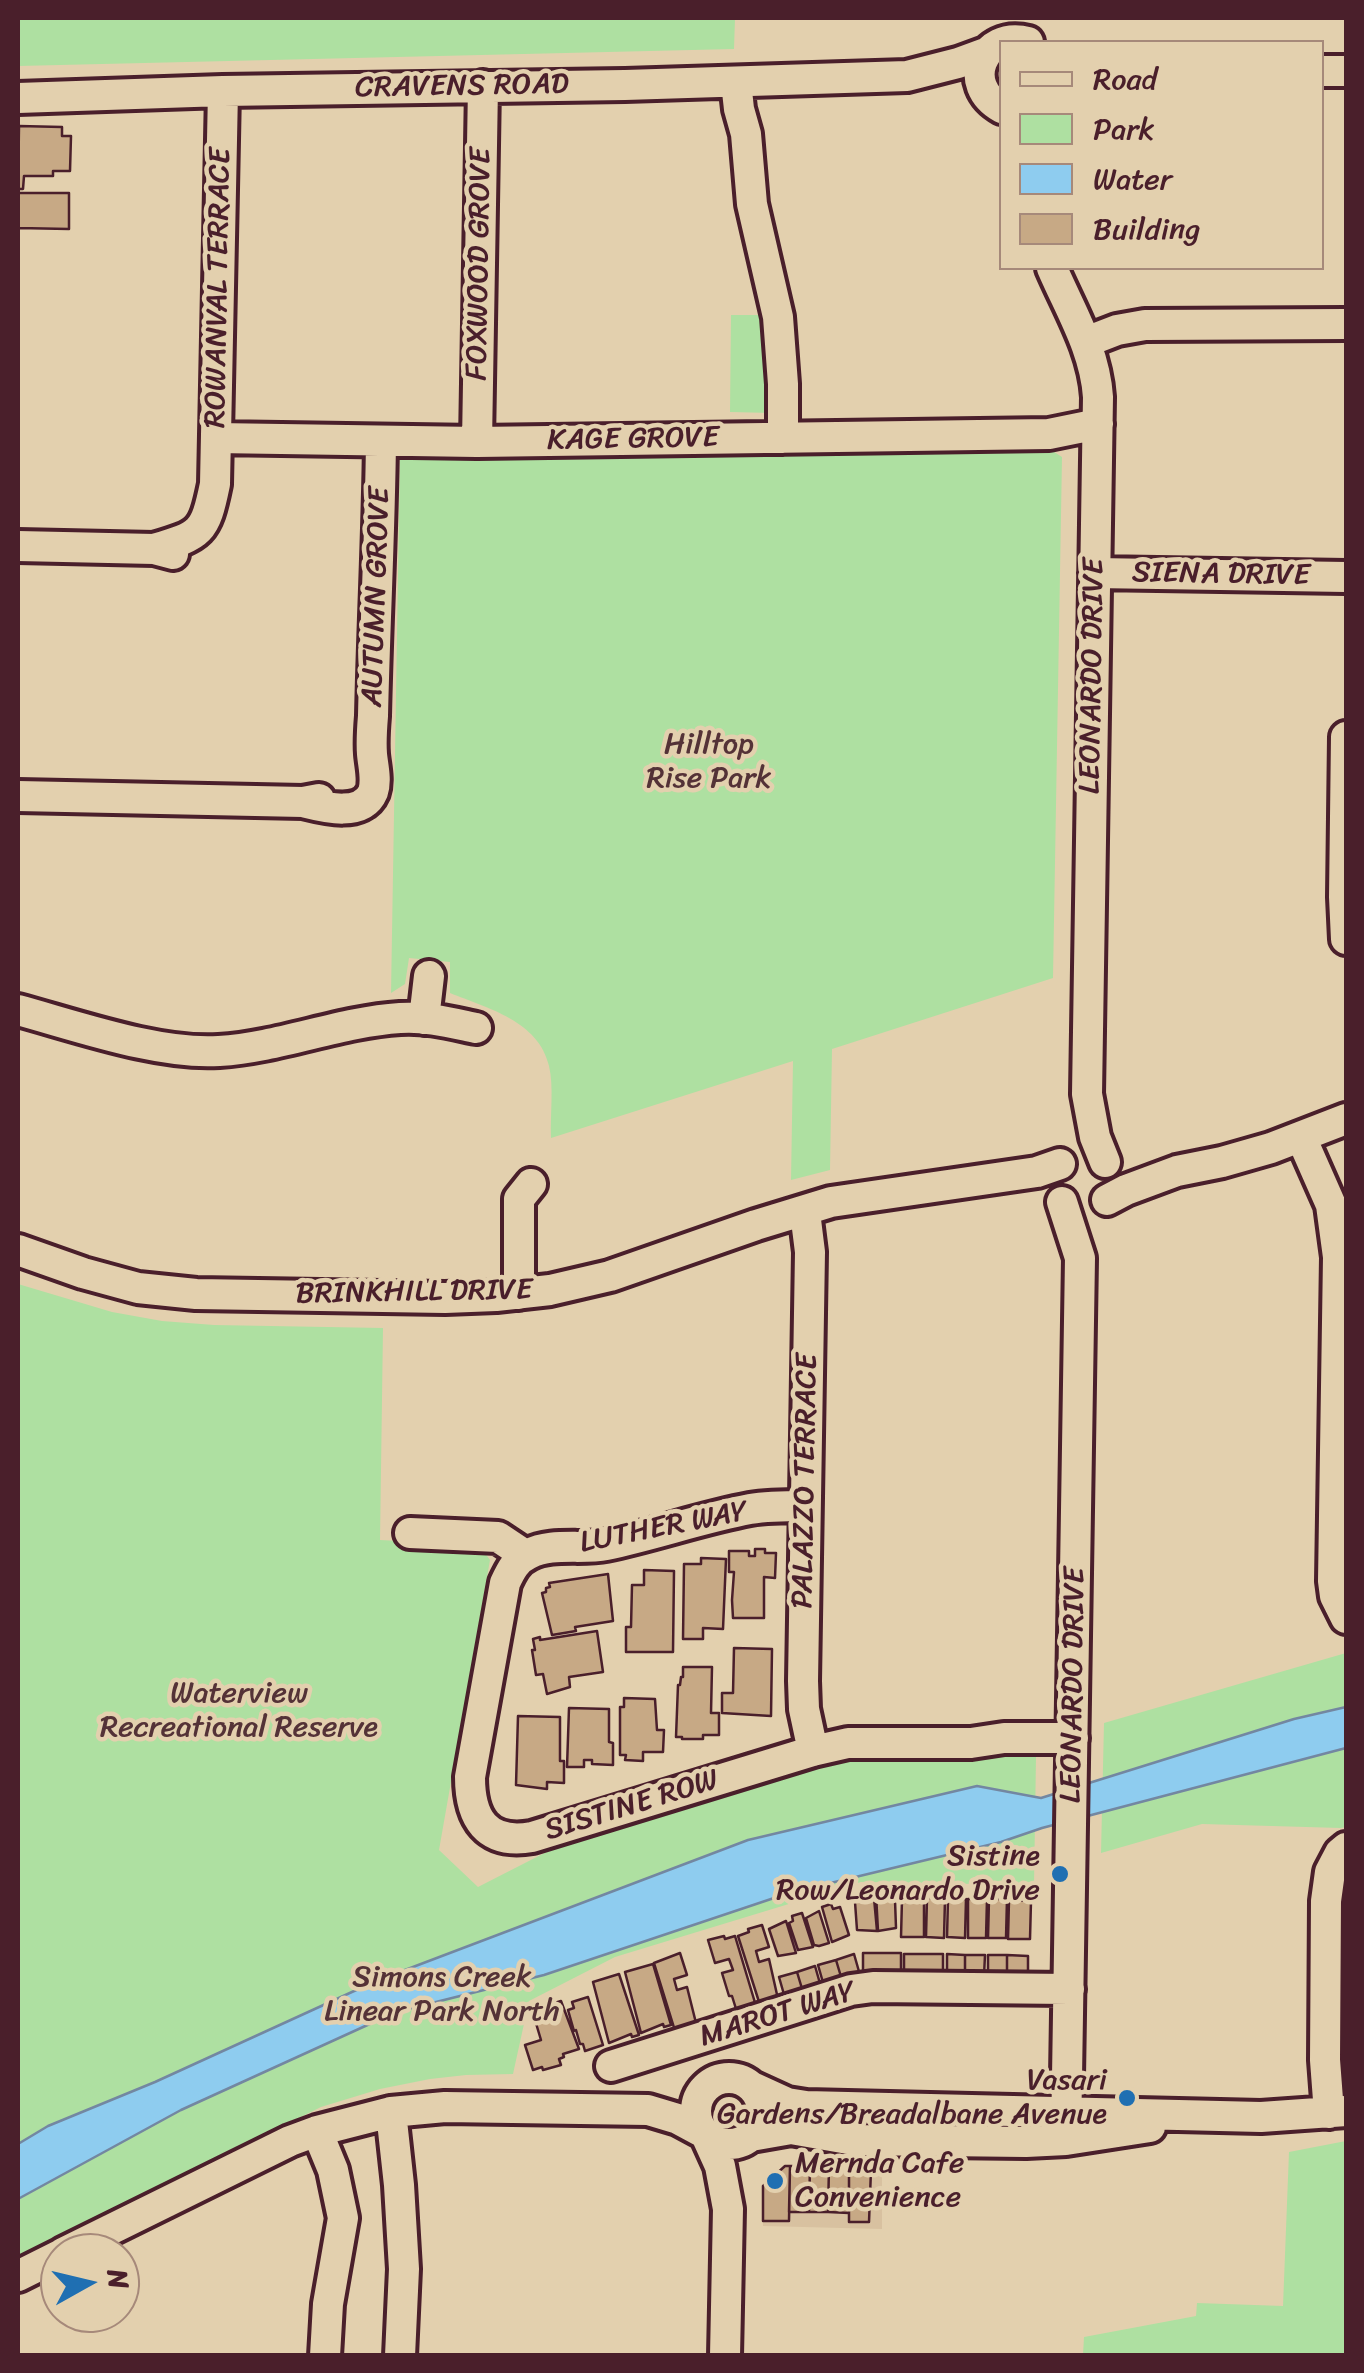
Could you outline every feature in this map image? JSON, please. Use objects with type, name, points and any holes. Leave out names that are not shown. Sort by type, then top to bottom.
[{"type":"street","points":[[995,107],[979,80],[998,18]]},
{"type":"street","name":"CRAVENS ROAD","points":[[18,98],[907,76],[958,64],[999,45]]},
{"type":"street","name":"CRAVENS ROAD","points":[[907,76],[995,107]]},
{"type":"street","points":[[746,82],[752,110],[746,134],[752,204],[778,317],[783,438]]},
{"type":"street","name":"FOXWOOD GROVE","points":[[476,442],[483,86]]},
{"type":"street","name":"ROWANVAL TERRACE","points":[[18,546],[154,548],[185,555],[208,547],[216,537],[222,512],[215,484],[223,91]]},
{"type":"street","name":"LEONARDO DRIVE","points":[[1053,270],[1086,342],[1097,380],[1086,1094],[1095,1137],[1106,1163]]},
{"type":"street","points":[[1086,342],[1145,325],[1346,324]]},
{"type":"street","name":"KAGE GROVE","points":[[216,438],[476,442],[1098,433]]},
{"type":"street","name":"AUTUMN GROVE","points":[[18,796],[304,802],[330,808],[348,808],[366,801],[373,793],[375,776],[372,752],[382,441]]},
{"type":"street","name":"SIENA DRIVE","points":[[1095,573],[1346,577]]},
{"type":"street","points":[[1346,737],[1346,938]]},
{"type":"street","points":[[424,1020],[428,976]]},
{"type":"street","points":[[18,1010],[160,1047],[216,1051],[268,1045],[402,1018],[476,1028]]},
{"type":"street","name":"LEONARDO DRIVE","points":[[1061,1163],[1074,1137],[1086,1094]]},
{"type":"street","points":[[1177,1171],[1106,1163],[1088,1152],[1078,1152],[1061,1163],[1054,1181],[1060,1200],[1069,1208],[1088,1212],[1126,1190],[1177,1171],[1236,1158],[1346,1119]]},
{"type":"street","points":[[1301,1136],[1324,1184],[1336,1227],[1342,1370],[1333,1580],[1334,1596],[1346,1618]]},
{"type":"street","name":"BRINKHILL DRIVE","points":[[18,1250],[138,1288],[196,1294],[446,1298],[520,1294],[610,1276],[830,1202],[1036,1172],[1061,1163]]},
{"type":"street","points":[[1106,1163],[1113,1182],[1106,1201]]},
{"type":"street","name":"BRINKHILL DRIVE","points":[[982,1181],[1060,1200]]},
{"type":"street","points":[[520,1294],[519,1199],[531,1184]]},
{"type":"street","name":"LEONARDO DRIVE","points":[[1060,1200],[1080,1258],[1066,2126]]},
{"type":"street","name":"LEONARDO DRIVE","points":[[1080,1258],[1106,1201]]},
{"type":"street","name":"PALAZZO TERRACE","points":[[805,1212],[810,1252],[803,1681],[812,1751]]},
{"type":"street","name":"LUTHER WAY","points":[[525,1555],[553,1547],[604,1545],[751,1509],[805,1506]]},
{"type":"street","points":[[410,1534],[498,1537],[525,1555]]},
{"type":"street","name":"SISTINE ROW","points":[[525,1555],[512,1567],[506,1583],[470,1777],[475,1813],[483,1826],[495,1834],[532,1837],[848,1743],[971,1743],[1004,1738],[1040,1721],[1073,1727]]},
{"type":"street","points":[[648,2110],[727,2144],[791,2129],[854,2140],[1195,2115],[1260,2117],[1338,2112],[1326,2060],[1326,1900],[1330,1872],[1346,1848]]},
{"type":"street","name":"MAROT WAY","points":[[610,2066],[874,1986],[1069,1989]]},
{"type":"street","points":[[729,2084],[730,2029]]},
{"type":"street","points":[[104,2233],[317,2131],[390,2112],[464,2107],[648,2110],[729,2084],[806,2106],[1066,2126]]},
{"type":"street","points":[[725,2356],[728,2209],[720,2166],[698,2125],[696,2105],[729,2084]]},
{"type":"street","points":[[728,2209],[750,2137],[762,2117],[759,2096],[729,2084]]},
{"type":"street","points":[[390,2112],[404,2268],[400,2356]]},
{"type":"street","points":[[317,2131],[333,2170],[343,2218],[328,2304],[325,2356]]},
{"type":"shaded area","points":[[785,2166],[882,2168],[882,2229],[763,2226],[763,2186]]},
{"type":"green space","points":[[18,18],[735,18],[734,49],[18,66]]},
{"type":"green space","points":[[731,315],[766,315],[773,413],[730,412]]},
{"type":"green space","name":"Hilltop Rise Park","points":[[1048,448],[1062,457],[1053,978],[832,1049],[830,1170],[791,1180],[793,1061],[551,1138],[549,1066],[535,1038],[523,1027],[450,993],[450,962],[409,958],[405,984],[391,993],[400,456]]},
{"type":"green space","name":"Waterview Recreational Reserve","points":[[18,1284],[112,1312],[162,1321],[383,1328],[380,1540],[479,1545],[490,1560],[439,1850],[478,1887],[570,1840],[844,1756],[981,1759],[1021,1747],[1036,1757],[1034,1885],[861,1882],[615,1957],[529,2001],[513,2074],[430,2079],[321,2107],[68,2233],[40,2233],[40,2247],[18,2258]]},
{"type":"green space","points":[[1346,1653],[1346,1827],[1202,1824],[1101,1853],[1104,1723]]},
{"type":"green space","points":[[1346,2141],[1346,2355],[1083,2355],[1084,2337],[1196,2316],[1197,2303],[1283,2306],[1289,2152]]},
{"type":"water","points":[[1346,1707],[1346,1748],[1001,1842],[789,1893],[544,1975],[396,2012],[181,2110],[18,2199],[18,2144],[48,2126],[155,2082],[376,1981],[748,1840],[977,1786],[1041,1798],[1294,1719]]},
{"type":"building","points":[[19,126],[62,127],[62,136],[71,136],[70,171],[53,171],[53,176],[24,176],[23,189],[18,189]]},
{"type":"building","points":[[18,193],[69,193],[69,229],[18,228]]},
{"type":"building","points":[[755,1549],[776,1553],[775,1578],[764,1577],[764,1618],[733,1618],[734,1572],[729,1572],[729,1551],[749,1551],[749,1556],[755,1556]]},
{"type":"building","points":[[701,1558],[726,1559],[723,1629],[703,1628],[703,1639],[683,1639],[684,1564],[701,1564]]},
{"type":"building","points":[[644,1570],[674,1571],[673,1652],[626,1652],[632,1585],[644,1585]]},
{"type":"building","points":[[608,1574],[613,1621],[552,1635],[542,1593],[550,1587],[549,1583]]},
{"type":"building","points":[[597,1631],[603,1672],[569,1677],[570,1687],[547,1694],[543,1674],[536,1675],[533,1639]]},
{"type":"building","points":[[734,1648],[772,1649],[771,1716],[722,1713],[722,1693],[733,1693]]},
{"type":"building","points":[[683,1667],[712,1667],[711,1713],[719,1713],[719,1735],[703,1735],[703,1739],[676,1737],[678,1685]]},
{"type":"building","points":[[624,1698],[655,1699],[657,1730],[664,1730],[663,1752],[643,1752],[643,1761],[625,1760],[626,1755],[620,1755],[620,1707],[624,1707]]},
{"type":"building","points":[[569,1708],[609,1709],[613,1765],[584,1760],[584,1767],[567,1767]]},
{"type":"building","points":[[518,1716],[560,1717],[564,1783],[547,1782],[547,1789],[516,1785]]},
{"type":"building","points":[[876,1894],[886,1894],[887,1899],[895,1900],[896,1928],[878,1931]]},
{"type":"building","points":[[874,1898],[877,1931],[857,1930],[855,1902]]},
{"type":"building","points":[[927,1898],[945,1899],[944,1938],[926,1937]]},
{"type":"building","points":[[902,1899],[924,1899],[924,1937],[901,1937]]},
{"type":"building","points":[[948,1899],[966,1899],[965,1938],[947,1937]]},
{"type":"building","points":[[968,1899],[987,1899],[986,1938],[968,1938]]},
{"type":"building","points":[[989,1899],[1007,1899],[1006,1938],[988,1938]]},
{"type":"building","points":[[1009,1900],[1031,1901],[1030,1939],[1008,1939]]},
{"type":"building","points":[[831,1904],[833,1909],[840,1907],[849,1935],[832,1942],[822,1907]]},
{"type":"building","points":[[819,1911],[829,1943],[819,1946],[814,1945],[806,1918]]},
{"type":"building","points":[[802,1913],[813,1947],[798,1950],[789,1923],[792,1916]]},
{"type":"building","points":[[786,1921],[796,1953],[778,1956],[769,1929]]},
{"type":"building","points":[[762,1925],[769,1947],[756,1951],[759,1962],[769,1959],[778,1999],[760,2005],[738,1936]]},
{"type":"building","points":[[735,1936],[756,2006],[737,2012],[722,1973],[733,1970],[729,1959],[715,1963],[708,1940]]},
{"type":"building","points":[[680,1953],[687,1975],[674,1979],[677,1990],[687,1987],[697,2027],[676,2034],[654,1963]]},
{"type":"building","points":[[863,1953],[901,1953],[901,1975],[863,1974]]},
{"type":"building","points":[[854,1954],[860,1975],[842,1980],[836,1960]]},
{"type":"building","points":[[904,1954],[943,1954],[943,1975],[904,1974]]},
{"type":"building","points":[[947,1954],[965,1955],[965,1975],[947,1975]]},
{"type":"building","points":[[965,1955],[985,1955],[984,1976],[965,1975]]},
{"type":"building","points":[[988,1955],[1007,1955],[1007,1976],[988,1975]]},
{"type":"building","points":[[1007,1955],[1028,1956],[1028,1976],[1007,1976]]},
{"type":"building","points":[[836,1960],[842,1980],[824,1986],[818,1965]]},
{"type":"building","points":[[653,1964],[671,2025],[663,2024],[641,2033],[625,1972]]},
{"type":"building","points":[[815,1966],[821,1987],[803,1992],[797,1972]]},
{"type":"building","points":[[797,1972],[803,1992],[785,1998],[779,1977]]},
{"type":"building","points":[[619,1974],[639,2035],[631,2034],[609,2043],[593,1982]]},
{"type":"building","points":[[588,1997],[603,2045],[585,2051],[568,2010],[574,2008],[572,2002]]},
{"type":"building","points":[[561,2001],[579,2049],[563,2054],[559,2059],[561,2065],[533,2070],[525,2045],[541,2040],[532,2010]]},
{"type":"building","points":[[790,2166],[789,2221],[763,2221],[763,2186]]},
{"type":"building","points":[[790,2166],[810,2166],[809,2212],[789,2212]]},
{"type":"building","points":[[810,2166],[829,2167],[828,2212],[809,2212]]},
{"type":"building","points":[[829,2167],[849,2167],[849,2213],[828,2212]]},
{"type":"building","points":[[849,2170],[871,2170],[869,2222],[849,2222]]},
{"type":"place","name":"Sistine Row/Leonardo Drive","points":[[1060,1874]]},
{"type":"place","name":"Vasari Gardens/Breadalbane Avenue","points":[[1127,2098]]},
{"type":"place","name":"Mernda Cafe Convenience","points":[[775,2181]]},
{"type":"park label","name":"Simons Creek Linear Park North","points":[[442,1995]]}]
